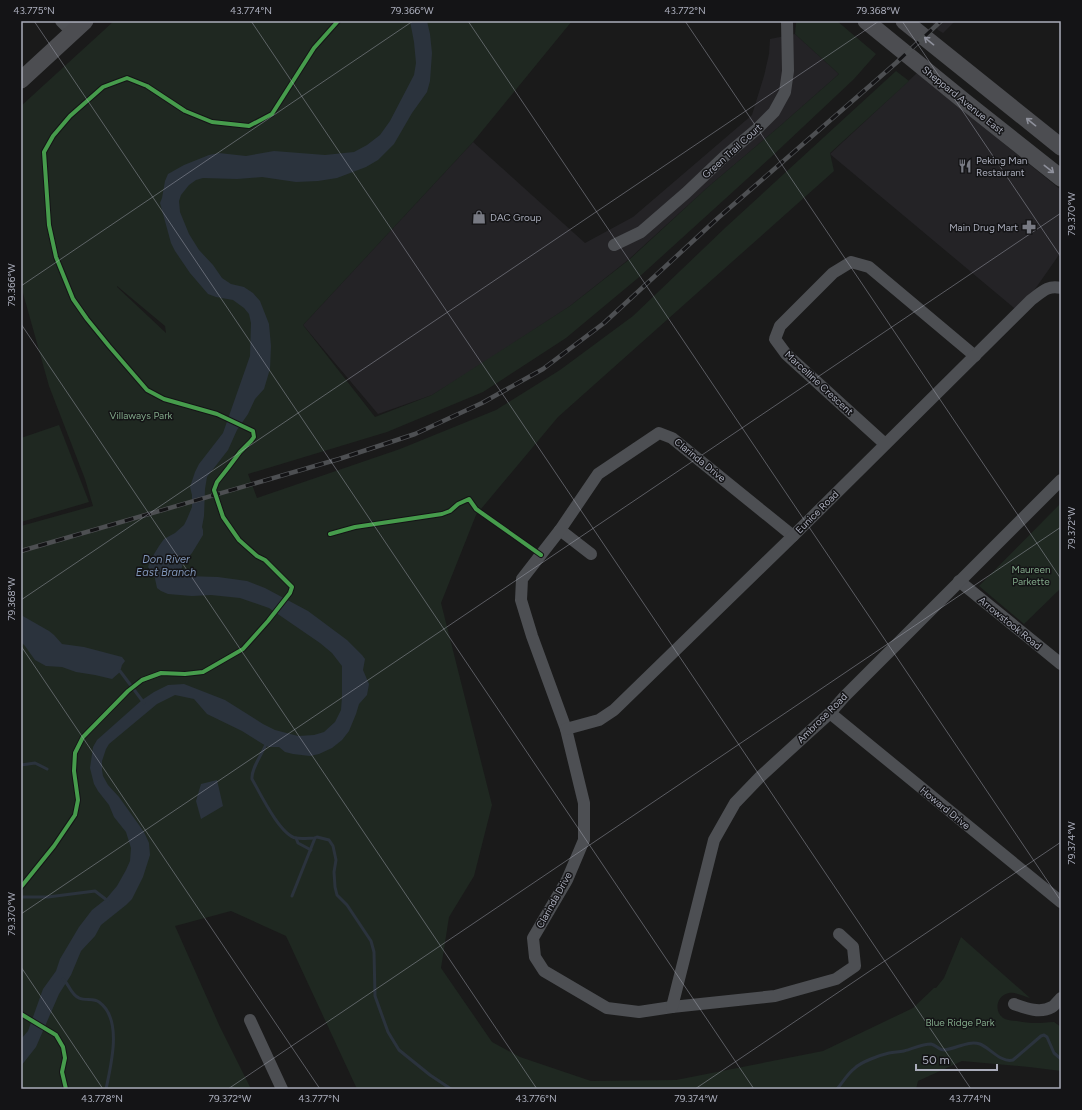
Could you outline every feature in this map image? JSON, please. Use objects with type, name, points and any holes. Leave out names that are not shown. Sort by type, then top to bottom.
[{"type":"main road","points":[[21,80],[67,27],[85,21]]},
{"type":"main road","name":"Sheppard Avenue East","points":[[866,21],[1061,178]]},
{"type":"main road","points":[[904,21],[1061,147]]},
{"type":"street","name":"Green Trail Court","points":[[614,245],[641,232],[757,129],[774,112],[785,92],[788,71],[787,21]]},
{"type":"street","name":"Marcelline Crescent","points":[[885,444],[786,354],[775,338],[780,326],[833,273],[851,262],[869,267],[975,356]]},
{"type":"street","name":"Eunice Road","points":[[566,729],[599,720],[614,710],[793,536],[1031,300],[1042,291],[1053,286],[1061,288]]},
{"type":"street","name":"Clarinda Drive","points":[[793,536],[672,438],[659,433],[598,474],[560,530],[522,580],[521,600],[532,636],[566,729],[584,803],[584,840],[567,880],[533,938],[535,957],[544,971],[607,1008],[639,1012],[775,996],[836,979],[855,966],[853,947],[839,934]]},
{"type":"street","name":"Ambrose Road","points":[[672,1007],[714,840],[735,803],[761,776],[830,713],[959,581],[1061,480]]},
{"type":"street","points":[[560,530],[590,554]]},
{"type":"street","name":"Arrowstook Road","points":[[959,581],[1061,664]]},
{"type":"street","name":"Howard Drive","points":[[830,713],[1061,902]]},
{"type":"street","points":[[1014,1004],[1039,1010],[1051,1008],[1061,998]]},
{"type":"street","points":[[250,1020],[282,1089]]},
{"type":"shaded area","points":[[931,21],[955,21],[943,33],[938,30]]},
{"type":"shaded area","points":[[795,34],[839,74],[708,187],[628,260],[570,306],[432,395],[378,414],[303,325],[473,142],[585,243],[633,217],[752,115],[764,76],[769,54],[770,39]]},
{"type":"shaded area","points":[[917,73],[1061,190],[1061,252],[1019,312],[830,154]]},
{"type":"green space","points":[[114,21],[572,21],[473,142],[303,325],[375,417],[432,395],[570,306],[630,259],[708,187],[839,74],[795,34],[796,23],[798,21],[837,21],[876,54],[854,79],[770,158],[638,278],[566,338],[483,392],[387,432],[248,474],[257,498],[400,449],[496,410],[560,370],[633,316],[725,228],[896,71],[909,81],[830,153],[834,171],[558,417],[476,515],[441,603],[492,805],[474,876],[449,917],[441,968],[492,1042],[520,1057],[591,1081],[676,1080],[823,1051],[913,1008],[934,988],[936,988],[944,978],[961,937],[1030,998],[1014,993],[1005,994],[1001,997],[998,1004],[999,1013],[1001,1016],[1008,1020],[1027,1023],[1054,1022],[1061,1027],[1061,1071],[962,1061],[918,1081],[916,1089],[357,1089],[286,936],[231,911],[175,926],[220,1027],[251,1089],[21,1089],[21,526],[93,506],[85,479],[49,386],[21,286],[21,106]],"holes":[[[117,286],[165,326],[166,333]]]},
{"type":"green space","points":[[59,425],[89,502],[21,522],[21,438]]},
{"type":"green space","name":"Maureen Parkette","points":[[1061,503],[1061,588],[1024,624],[979,586]]},
{"type":"water","name":"Don River East Branch","points":[[410,21],[427,21],[432,53],[430,81],[427,92],[412,113],[394,144],[378,160],[366,167],[337,178],[318,181],[296,182],[262,177],[237,179],[203,178],[196,180],[189,185],[181,195],[179,201],[180,212],[189,234],[199,250],[213,265],[222,278],[231,284],[244,287],[253,293],[260,301],[269,324],[271,346],[270,369],[264,389],[255,399],[248,414],[237,430],[228,450],[207,477],[202,527],[203,535],[192,553],[183,563],[181,571],[187,576],[218,577],[247,581],[265,588],[308,611],[347,640],[365,659],[363,670],[369,684],[367,695],[359,704],[349,731],[342,740],[332,748],[310,756],[285,752],[279,747],[266,746],[242,731],[207,714],[194,699],[175,695],[157,704],[109,744],[102,761],[103,776],[108,785],[119,797],[144,832],[149,843],[150,855],[143,877],[132,899],[101,925],[95,936],[81,951],[71,975],[59,994],[36,1047],[21,1066],[21,1039],[28,1031],[43,989],[56,971],[60,959],[79,927],[92,910],[106,899],[117,886],[130,861],[131,848],[126,832],[114,817],[109,805],[94,784],[90,768],[93,747],[97,740],[142,700],[168,685],[184,684],[225,700],[275,730],[298,736],[314,735],[324,732],[335,722],[341,710],[342,666],[332,653],[320,643],[269,608],[240,598],[211,595],[192,596],[168,594],[161,591],[157,588],[154,574],[148,567],[151,559],[164,539],[175,533],[184,525],[187,519],[192,507],[190,487],[195,472],[199,464],[223,433],[250,356],[251,323],[249,314],[244,308],[233,300],[208,294],[190,273],[171,243],[160,203],[168,174],[184,165],[209,155],[219,153],[246,156],[274,151],[325,155],[354,152],[367,145],[380,135],[390,121],[414,75],[416,63]]},
{"type":"water","points":[[21,615],[49,631],[62,644],[84,647],[122,657],[125,661],[120,672],[112,679],[76,672],[62,667],[46,666],[35,660],[21,642]]},
{"type":"water","points":[[217,780],[223,806],[201,819],[196,801],[201,784]]},
{"type":"waterway","points":[[120,671],[144,703]]},
{"type":"waterway","points":[[267,742],[255,765],[252,779],[277,822],[290,835],[296,838],[317,837],[329,840],[333,846],[336,860],[334,872],[337,895],[347,905],[371,941],[374,952],[375,996],[388,1032],[399,1050],[430,1075],[451,1089]]},
{"type":"waterway","points":[[21,765],[35,763],[47,769]]},
{"type":"waterway","points":[[296,838],[298,843],[311,850]]},
{"type":"waterway","points":[[292,896],[315,838]]},
{"type":"waterway","points":[[21,897],[48,897],[95,891],[108,901]]},
{"type":"waterway","points":[[63,979],[76,997],[99,1002],[111,1019],[113,1043],[106,1089]]},
{"type":"waterway","points":[[837,1089],[852,1070],[866,1061],[885,1054],[904,1051],[927,1044],[931,1044],[944,1050],[976,1043],[984,1046],[1004,1059],[1013,1060],[1044,1035],[1047,1037],[1054,1053],[1061,1059]]},
{"type":"railway","points":[[21,551],[339,459],[415,434],[482,403],[543,369],[604,323],[718,218],[896,63],[941,21]]},
{"type":"cycle path","points":[[21,887],[54,846],[75,815],[78,800],[74,771],[75,753],[83,737],[128,691],[142,680],[161,673],[185,674],[203,672],[243,649],[268,621],[290,593],[292,587],[265,560],[257,556],[239,540],[223,517],[214,490],[217,482],[240,452],[254,437],[253,431],[217,414],[164,399],[147,390],[87,319],[73,299],[56,257],[49,225],[44,152],[53,136],[70,116],[103,87],[127,78],[147,86],[185,111],[212,122],[249,126],[272,114],[314,48],[338,21]]},
{"type":"cycle path","points":[[330,534],[355,527],[442,514],[450,511],[458,504],[469,499],[476,509],[541,555]]},
{"type":"cycle path","points":[[21,1014],[56,1035],[63,1047],[65,1058],[62,1072],[66,1089]]},
{"type":"place","name":"Peking Man Restaurant","points":[[965,166]]},
{"type":"place","name":"DAC Group","points":[[479,217]]},
{"type":"place","name":"Main Drug Mart","points":[[1029,227]]},
{"type":"park label","name":"Villaways Park","points":[[141,415]]},
{"type":"park label","name":"Blue Ridge Park","points":[[960,1022]]}]
